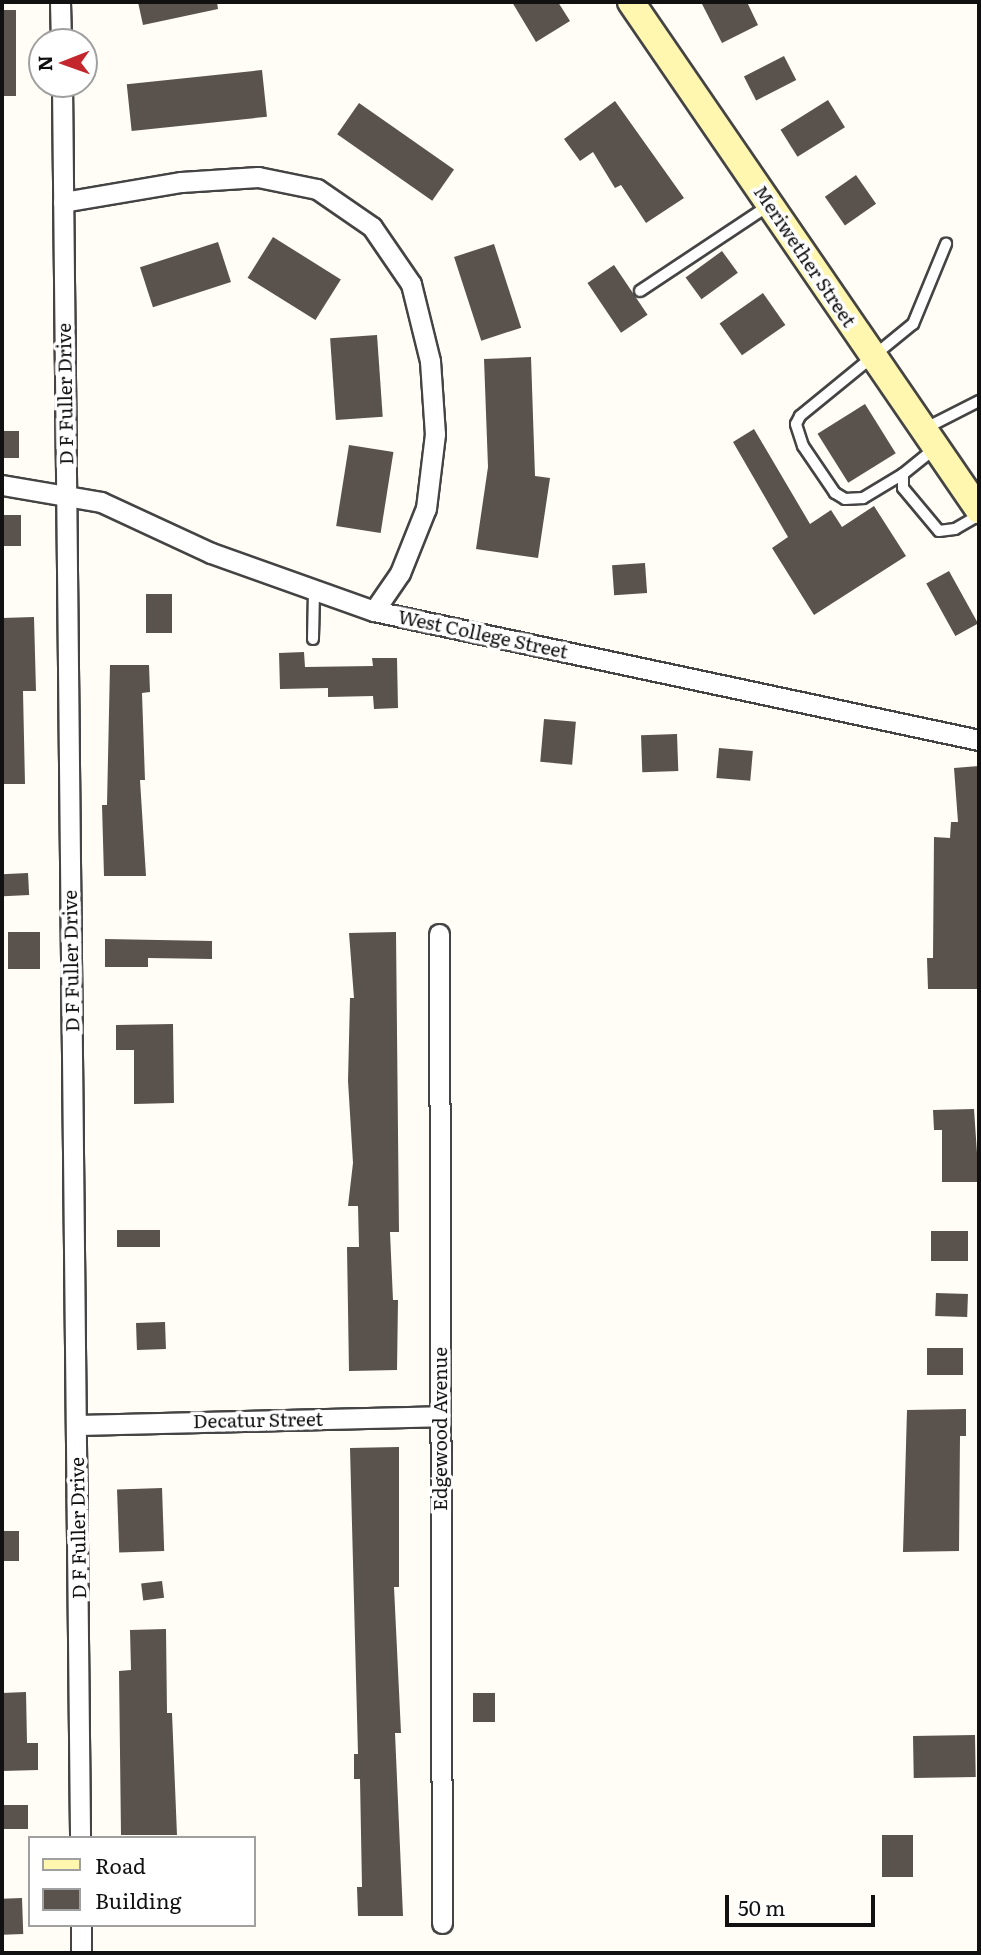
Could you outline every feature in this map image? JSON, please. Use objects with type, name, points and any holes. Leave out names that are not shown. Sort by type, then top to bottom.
[{"type":"street","points":[[60,2],[61,28]]},
{"type":"street","name":"Meriwether Street","points":[[631,2],[979,512]]},
{"type":"street","name":"D F Fuller Drive","points":[[62,98],[80,1836]]},
{"type":"street","points":[[63,202],[181,182],[258,177],[317,189],[372,227],[411,284],[430,361],[435,434],[426,508],[400,573],[374,611]]},
{"type":"street","name":"West College Street","points":[[2,485],[101,502],[211,553],[374,611],[979,740]]},
{"type":"street","name":"Edgewood Avenue","points":[[439,934],[442,1923]]},
{"type":"street","name":"Decatur Street","points":[[76,1425],[440,1416]]},
{"type":"street","points":[[81,1927],[81,1953]]},
{"type":"lane","points":[[640,291],[770,205]]},
{"type":"lane","points":[[946,244],[913,324],[800,416],[797,432],[835,493],[845,499],[863,498],[903,474],[930,438],[942,416],[979,401]]},
{"type":"lane","points":[[903,474],[903,488],[931,528],[947,532],[979,512]]},
{"type":"lane","points":[[313,639],[314,590]]},
{"type":"building","points":[[138,2],[217,2],[218,9],[143,25]]},
{"type":"building","points":[[512,2],[558,2],[570,21],[536,42]]},
{"type":"building","points":[[701,2],[747,2],[758,25],[722,43]]},
{"type":"building","points":[[2,10],[16,10],[16,96],[2,96]]},
{"type":"building","points":[[784,56],[796,80],[756,100],[744,76]]},
{"type":"building","points":[[262,70],[267,117],[132,131],[127,84]]},
{"type":"building","points":[[828,100],[845,127],[797,157],[781,130]]},
{"type":"building","points":[[615,101],[684,198],[646,223],[621,185],[615,188],[593,152],[580,161],[564,139]]},
{"type":"building","points":[[359,103],[454,170],[432,201],[337,134]]},
{"type":"building","points":[[856,175],[876,204],[845,225],[825,197]]},
{"type":"building","points":[[273,237],[341,279],[315,320],[248,278]]},
{"type":"building","points":[[218,242],[231,282],[153,307],[140,267]]},
{"type":"building","points":[[494,244],[521,328],[481,341],[454,257]]},
{"type":"building","points":[[722,251],[738,273],[701,299],[686,277]]},
{"type":"building","points":[[614,265],[648,315],[621,333],[587,283]]},
{"type":"building","points":[[763,293],[785,325],[742,355],[720,323]]},
{"type":"building","points":[[377,335],[383,417],[336,420],[330,338]]},
{"type":"building","points":[[531,357],[535,476],[550,478],[538,558],[476,549],[488,467],[484,359]]},
{"type":"building","points":[[865,404],[896,453],[848,483],[818,434]]},
{"type":"building","points":[[754,429],[810,524],[831,510],[842,527],[874,506],[906,556],[814,615],[772,548],[788,537],[733,442]]},
{"type":"building","points":[[2,431],[19,431],[19,458],[2,458]]},
{"type":"building","points":[[349,445],[393,452],[381,533],[336,526]]},
{"type":"building","points":[[2,515],[21,515],[21,546],[2,546]]},
{"type":"building","points":[[645,563],[647,593],[614,595],[612,565]]},
{"type":"building","points":[[949,571],[978,623],[955,636],[926,584]]},
{"type":"building","points":[[146,594],[172,594],[172,633],[146,633]]},
{"type":"building","points":[[34,617],[36,691],[23,691],[25,784],[2,784],[2,618]]},
{"type":"building","points":[[304,652],[305,667],[373,666],[372,658],[397,658],[398,708],[374,709],[373,696],[328,697],[328,688],[280,689],[279,653]]},
{"type":"building","points":[[110,665],[149,665],[150,692],[142,693],[145,780],[140,780],[146,876],[104,876],[102,805],[107,805]]},
{"type":"building","points":[[544,719],[576,722],[572,765],[540,762]]},
{"type":"building","points":[[677,734],[678,771],[642,772],[641,735]]},
{"type":"building","points":[[719,748],[753,751],[750,781],[716,778]]},
{"type":"building","points":[[979,766],[977,989],[928,989],[927,958],[933,958],[934,837],[950,838],[951,822],[958,822],[954,768]]},
{"type":"building","points":[[28,873],[29,895],[3,896],[2,874]]},
{"type":"building","points":[[8,932],[40,932],[40,969],[8,969]]},
{"type":"building","points":[[396,932],[399,1232],[390,1232],[393,1300],[398,1300],[397,1370],[349,1371],[347,1247],[359,1247],[358,1206],[348,1206],[353,1163],[348,1081],[350,998],[354,998],[349,933]]},
{"type":"building","points":[[105,939],[212,941],[212,959],[148,958],[148,967],[105,967]]},
{"type":"building","points":[[173,1024],[174,1103],[134,1104],[134,1050],[116,1050],[116,1025]]},
{"type":"building","points":[[974,1109],[979,1182],[942,1182],[942,1130],[934,1130],[933,1110]]},
{"type":"building","points":[[117,1230],[160,1230],[160,1247],[117,1247]]},
{"type":"building","points":[[931,1231],[968,1231],[968,1261],[931,1261]]},
{"type":"building","points":[[936,1293],[968,1294],[967,1317],[935,1316]]},
{"type":"building","points":[[165,1322],[166,1349],[137,1350],[136,1323]]},
{"type":"building","points":[[927,1348],[963,1348],[963,1375],[927,1375]]},
{"type":"building","points":[[966,1409],[966,1436],[960,1436],[959,1551],[903,1552],[907,1410]]},
{"type":"building","points":[[399,1447],[399,1587],[394,1587],[401,1733],[395,1733],[403,1916],[358,1916],[357,1887],[362,1887],[360,1779],[354,1779],[354,1754],[358,1754],[350,1448]]},
{"type":"building","points":[[162,1488],[164,1551],[119,1553],[117,1490]]},
{"type":"building","points":[[2,1531],[19,1531],[19,1561],[2,1561]]},
{"type":"building","points":[[162,1581],[164,1598],[143,1600],[141,1584]]},
{"type":"building","points":[[166,1629],[167,1713],[172,1713],[177,1835],[121,1835],[119,1671],[131,1670],[130,1630]]},
{"type":"building","points":[[26,1692],[27,1743],[38,1743],[38,1770],[2,1771],[2,1693]]},
{"type":"building","points":[[473,1693],[495,1693],[495,1722],[473,1722]]},
{"type":"building","points":[[975,1735],[976,1777],[914,1778],[913,1736]]},
{"type":"building","points":[[2,1805],[28,1805],[28,1829],[2,1829]]},
{"type":"building","points":[[882,1835],[913,1835],[913,1877],[882,1877]]},
{"type":"building","points":[[22,1898],[23,1934],[3,1935],[2,1899]]}]
